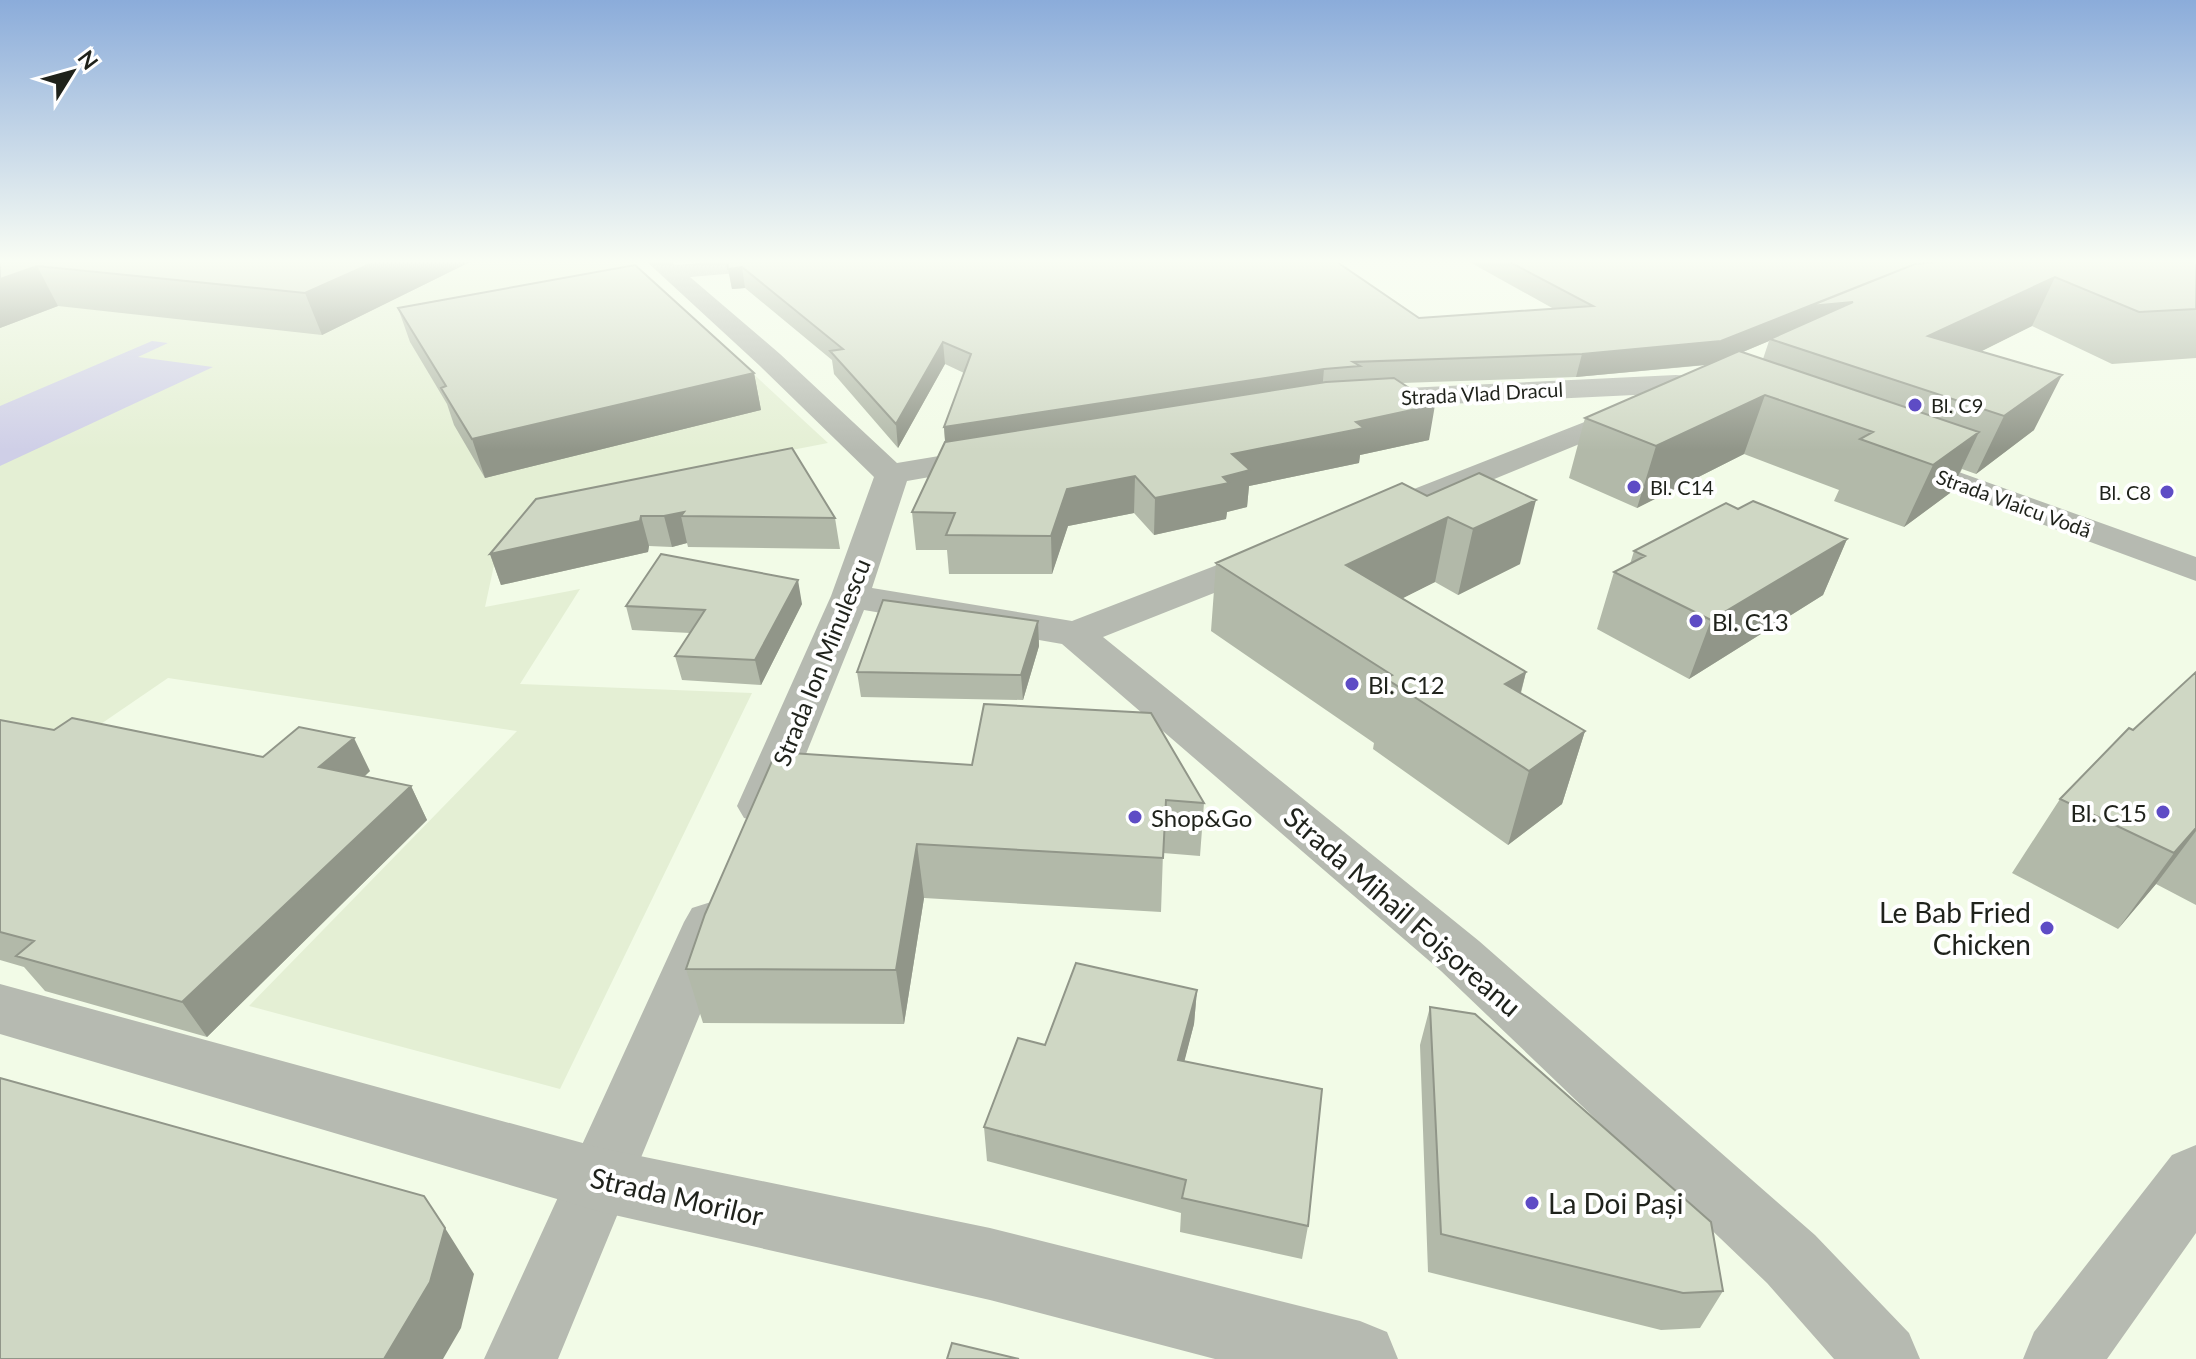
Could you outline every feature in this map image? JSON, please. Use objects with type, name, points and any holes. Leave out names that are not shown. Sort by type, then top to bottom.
[{"type":"street","points":[[728,323],[890,474],[1012,454]]},
{"type":"street","points":[[1341,529],[1711,379],[1742,402]]},
{"type":"street","name":"Strada Vlad Dracul","points":[[1336,402],[1711,379]]},
{"type":"street","name":"Strada Vlaicu Vodă","points":[[1876,452],[2196,570]]},
{"type":"street","name":"Strada Ion Minulescu","points":[[521,1359],[601,1180],[850,596],[891,482],[890,474]]},
{"type":"street","points":[[850,596],[1075,634],[1296,547]]},
{"type":"street","name":"Strada Mihail Foișoreanu","points":[[1075,634],[1460,956],[1791,1259],[1883,1359]]},
{"type":"street","name":"Strada Morilor","points":[[0,1009],[601,1180],[990,1264],[1253,1346],[1360,1359]]},
{"type":"street","points":[[2061,1359],[2196,1177]]},
{"type":"shaded area","points":[[0,323],[699,323],[828,443],[734,461],[569,503],[499,542],[485,607],[580,589],[520,684],[752,693],[560,1089],[249,1006],[517,731],[168,678],[0,793]]},
{"type":"shaded area","points":[[152,341],[168,343],[138,357],[213,367],[0,466],[0,406]]},
{"type":"building","points":[[407,323],[699,323],[754,373],[472,439],[441,388],[446,386]]},
{"type":"building","points":[[811,323],[1765,323],[1721,341],[1582,354],[1353,362],[1360,366],[944,427],[971,354],[943,342],[896,424],[830,351],[843,349]]},
{"type":"building","points":[[1805,323],[1955,323],[1928,336],[2062,375],[2004,416],[1770,339]]},
{"type":"building","points":[[1739,351],[1979,432],[1933,465],[1860,439],[1873,432],[1765,395],[1656,446],[1585,418]]},
{"type":"building","points":[[1394,378],[1435,405],[1356,422],[1364,428],[1232,454],[1250,470],[1223,477],[1229,483],[1155,498],[1135,476],[1067,489],[1051,536],[946,535],[955,513],[912,512],[945,442],[1326,382]]},
{"type":"building","points":[[792,448],[835,518],[681,516],[684,512],[641,516],[640,521],[490,554],[536,499]]},
{"type":"building","points":[[1479,473],[1536,500],[1473,529],[1448,517],[1346,565],[1526,672],[1505,684],[1585,731],[1529,771],[1385,678],[1392,675],[1216,563],[1402,483],[1427,496]]},
{"type":"building","points":[[1753,501],[1847,539],[1711,620],[1614,572],[1645,556],[1634,551],[1726,503],[1738,509]]},
{"type":"building","points":[[661,554],[798,580],[755,660],[675,656],[705,610],[626,606]]},
{"type":"building","points":[[883,600],[1038,621],[1021,675],[857,672]]},
{"type":"building","points":[[2196,672],[2196,828],[2174,853],[2060,799],[2129,728],[2133,730]]},
{"type":"building","points":[[984,704],[1151,713],[1204,803],[1166,800],[1163,858],[917,844],[896,970],[686,969],[705,914],[776,752],[972,765]]},
{"type":"building","points":[[72,718],[263,757],[299,727],[354,738],[319,767],[411,786],[182,1002],[16,956],[34,941],[0,932],[0,720],[54,730]]},
{"type":"building","points":[[1076,963],[1197,990],[1178,1060],[1322,1089],[1308,1226],[1182,1198],[1186,1180],[984,1127],[1018,1038],[1045,1045]]},
{"type":"building","points":[[1430,1007],[1475,1014],[1711,1222],[1723,1291],[1683,1293],[1441,1234]]},
{"type":"building","points":[[0,1078],[424,1196],[445,1228],[430,1282],[384,1359],[0,1359]]},
{"type":"building","points":[[952,1343],[1019,1359],[947,1359]]},
{"type":"place","name":"Bl. C9","points":[[1915,405]]},
{"type":"place","name":"Bl. C14","points":[[1634,487]]},
{"type":"place","name":"Bl. C8","points":[[2167,492]]},
{"type":"place","name":"Bl. C13","points":[[1696,621]]},
{"type":"place","name":"Bl. C12","points":[[1352,684]]},
{"type":"place","name":"Bl. C15","points":[[2163,812]]},
{"type":"place","name":"Shop&Go","points":[[1135,817]]},
{"type":"place","name":"Le Bab Fried Chicken","points":[[2047,928]]},
{"type":"place","name":"La Doi Pași","points":[[1532,1203]]}]
